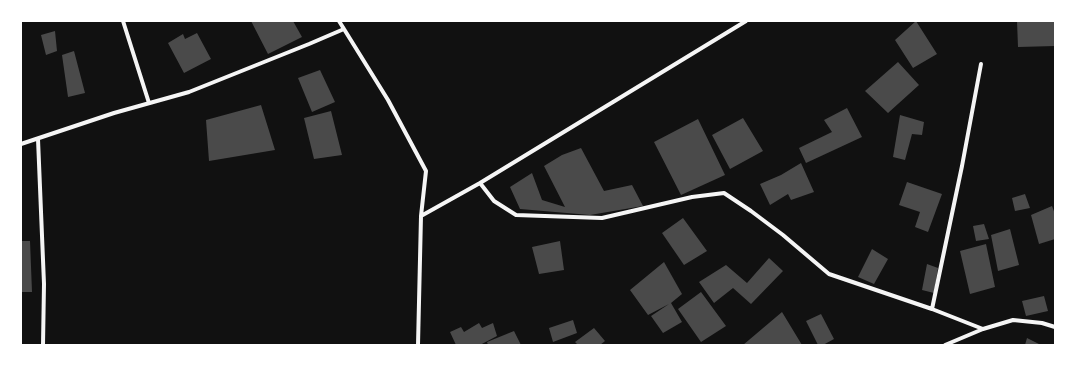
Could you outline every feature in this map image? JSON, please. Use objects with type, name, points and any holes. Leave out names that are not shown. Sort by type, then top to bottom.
[{"type":"street","points":[[123,21],[149,103]]},
{"type":"street","points":[[339,21],[388,100],[426,171],[421,216],[418,345]]},
{"type":"street","points":[[421,216],[480,183],[746,21]]},
{"type":"street","points":[[21,144],[114,113],[189,92],[344,29]]},
{"type":"street","points":[[932,309],[962,166],[981,64]]},
{"type":"street","points":[[38,139],[44,284],[43,345]]},
{"type":"street","points":[[480,183],[494,201],[516,215],[602,218],[692,197],[724,193],[783,235],[829,274],[932,309],[983,329]]},
{"type":"street","points":[[945,345],[983,329],[1013,320],[1042,323],[1055,327]]},
{"type":"building","points":[[251,21],[293,21],[302,37],[268,54]]},
{"type":"building","points":[[916,21],[937,54],[913,68],[895,40]]},
{"type":"building","points":[[1017,21],[1055,21],[1055,46],[1018,47]]},
{"type":"building","points":[[55,31],[57,51],[46,55],[41,35]]},
{"type":"building","points":[[197,33],[211,59],[184,73],[168,43],[183,34],[185,39]]},
{"type":"building","points":[[74,51],[85,93],[68,97],[62,55]]},
{"type":"building","points":[[898,62],[919,85],[888,113],[865,91]]},
{"type":"building","points":[[320,70],[335,102],[312,112],[298,78]]},
{"type":"building","points":[[261,105],[275,150],[209,161],[206,120]]},
{"type":"building","points":[[847,108],[862,137],[806,163],[799,148],[832,132],[824,120]]},
{"type":"building","points":[[331,111],[342,155],[314,159],[304,118]]},
{"type":"building","points":[[900,115],[924,122],[922,135],[912,134],[905,160],[893,157]]},
{"type":"building","points":[[743,118],[763,151],[730,169],[712,135]]},
{"type":"building","points":[[698,119],[725,175],[681,195],[654,142]]},
{"type":"building","points":[[581,148],[604,191],[632,185],[643,206],[590,215],[520,209],[510,187],[532,173],[542,200],[565,207],[544,166],[562,155]]},
{"type":"building","points":[[801,163],[814,192],[791,200],[788,194],[770,205],[760,184],[781,175]]},
{"type":"building","points":[[907,182],[942,194],[928,232],[915,227],[920,212],[899,205]]},
{"type":"building","points":[[1025,194],[1030,208],[1015,211],[1012,198]]},
{"type":"building","points":[[1052,206],[1055,214],[1055,239],[1039,244],[1031,215]]},
{"type":"building","points":[[683,218],[707,251],[684,265],[662,233]]},
{"type":"building","points":[[984,224],[989,239],[976,241],[973,226]]},
{"type":"building","points":[[1010,229],[1019,265],[998,271],[991,235]]},
{"type":"building","points":[[21,241],[30,241],[32,292],[21,292]]},
{"type":"building","points":[[560,241],[564,270],[539,274],[532,247]]},
{"type":"building","points":[[986,244],[995,287],[970,294],[960,251]]},
{"type":"building","points":[[872,249],[888,259],[874,284],[858,277]]},
{"type":"building","points":[[769,258],[783,271],[751,304],[733,288],[714,303],[699,282],[726,265],[747,283]]},
{"type":"building","points":[[664,262],[682,294],[671,303],[682,322],[663,333],[651,316],[669,304],[648,315],[630,290]]},
{"type":"building","points":[[927,264],[938,268],[934,293],[922,290]]},
{"type":"building","points":[[701,292],[726,326],[701,342],[678,309]]},
{"type":"building","points":[[1044,296],[1048,311],[1026,316],[1022,301]]},
{"type":"building","points":[[782,312],[802,345],[743,345]]},
{"type":"building","points":[[821,314],[834,339],[823,345],[818,345],[806,321]]},
{"type":"building","points":[[573,320],[577,333],[553,342],[549,328]]},
{"type":"building","points":[[479,323],[482,328],[493,323],[497,336],[480,345],[456,345],[450,332],[461,327],[464,332]]},
{"type":"building","points":[[594,328],[605,341],[600,345],[578,345],[575,342]]},
{"type":"building","points":[[514,331],[521,345],[488,345],[487,342]]},
{"type":"building","points":[[1027,338],[1041,345],[1025,345]]}]
